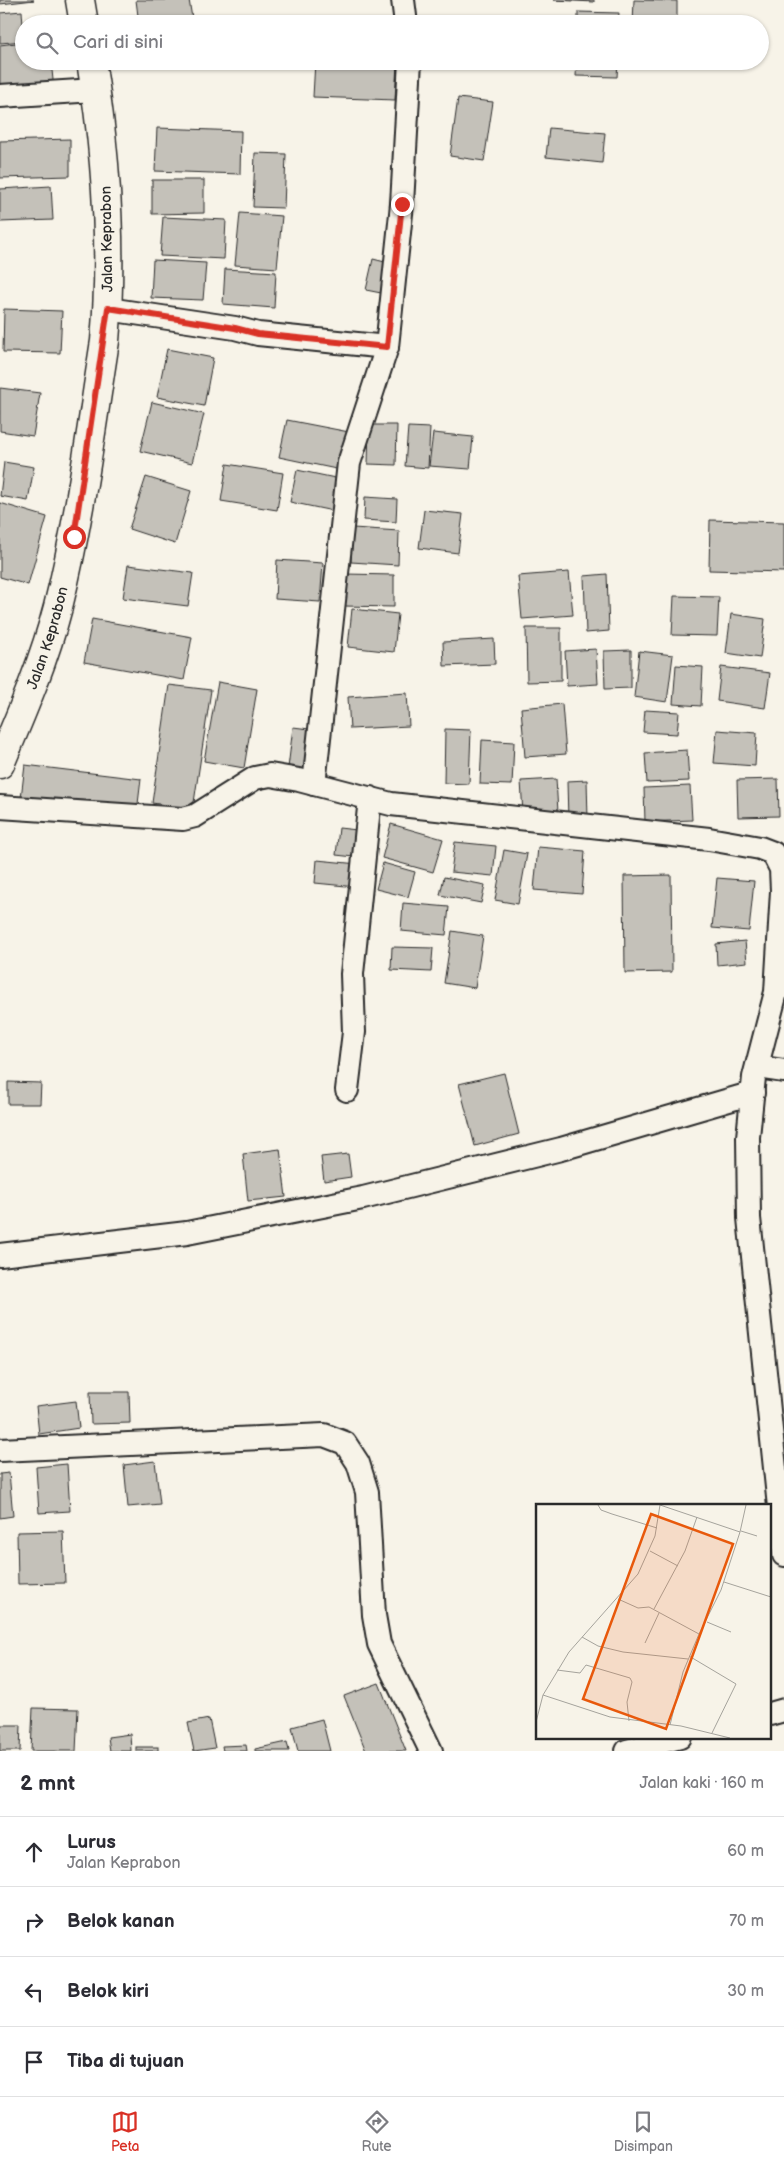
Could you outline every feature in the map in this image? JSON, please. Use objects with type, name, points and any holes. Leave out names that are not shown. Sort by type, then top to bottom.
[{"type":"street","points":[[80,0],[82,15]]},
{"type":"street","points":[[403,0],[405,15]]},
{"type":"street","name":"Jalan Keprabon","points":[[0,764],[30,694],[60,598],[74,537],[108,308],[106,165],[93,70]]},
{"type":"street","points":[[314,784],[349,463],[387,347],[402,204],[409,70]]},
{"type":"street","points":[[0,96],[96,90]]},
{"type":"street","points":[[108,308],[235,328],[258,334],[387,347]]},
{"type":"street","points":[[0,807],[183,819],[204,811],[254,778],[270,775],[314,784],[391,804],[709,839],[760,848],[779,847],[782,891],[776,992],[757,1067],[748,1137],[749,1218],[784,1556]]},
{"type":"street","points":[[347,1090],[354,1032],[352,974],[370,798]]},
{"type":"street","points":[[757,1067],[784,1071]]},
{"type":"street","points":[[0,1255],[186,1233],[362,1198],[561,1149],[753,1093]]},
{"type":"street","points":[[0,1450],[324,1435],[345,1444],[358,1463],[367,1492],[374,1615],[379,1644],[431,1751]]},
{"type":"street","points":[[627,1751],[676,1738]]},
{"type":"building","points":[[0,0],[34,0],[0,4]]},
{"type":"building","points":[[136,0],[189,0],[192,15],[138,15]]},
{"type":"building","points":[[554,0],[594,0],[594,2]]},
{"type":"building","points":[[634,0],[677,1],[677,15],[633,15]]},
{"type":"building","points":[[22,11],[22,15],[15,15],[15,42],[0,43],[0,13]]},
{"type":"building","points":[[578,12],[619,13],[619,15],[578,15]]},
{"type":"building","points":[[15,43],[15,70],[52,70],[54,89],[0,94],[0,45]]},
{"type":"building","points":[[314,70],[397,70],[395,100],[313,97]]},
{"type":"building","points":[[576,70],[617,70],[617,77],[576,76]]},
{"type":"building","points":[[458,98],[493,102],[484,161],[450,156]]},
{"type":"building","points":[[157,128],[241,131],[240,174],[155,171]]},
{"type":"building","points":[[549,128],[605,133],[602,163],[546,157]]},
{"type":"building","points":[[70,139],[70,176],[0,178],[0,141]]},
{"type":"building","points":[[255,153],[286,154],[284,208],[253,207]]},
{"type":"building","points":[[152,180],[204,180],[204,213],[152,214]]},
{"type":"building","points":[[51,186],[53,220],[0,222],[0,189]]},
{"type":"building","points":[[240,213],[282,216],[277,268],[235,265]]},
{"type":"building","points":[[163,217],[226,220],[224,259],[160,256]]},
{"type":"building","points":[[373,259],[393,264],[386,294],[366,290]]},
{"type":"building","points":[[153,260],[206,263],[203,300],[151,298]]},
{"type":"building","points":[[225,269],[276,272],[274,308],[223,304]]},
{"type":"building","points":[[4,309],[62,311],[60,353],[3,352]]},
{"type":"building","points":[[167,349],[213,358],[204,406],[157,397]]},
{"type":"building","points":[[0,388],[40,393],[33,436],[0,431]]},
{"type":"building","points":[[152,402],[204,414],[192,463],[140,451]]},
{"type":"building","points":[[287,420],[349,432],[341,470],[279,457]]},
{"type":"building","points":[[369,425],[397,425],[396,465],[368,464]]},
{"type":"building","points":[[408,427],[430,428],[428,468],[405,466]]},
{"type":"building","points":[[433,433],[473,437],[470,469],[429,466]]},
{"type":"building","points":[[4,462],[34,467],[28,501],[0,496]]},
{"type":"building","points":[[227,464],[283,473],[277,510],[221,501]]},
{"type":"building","points":[[297,470],[340,479],[333,511],[290,502]]},
{"type":"building","points":[[146,477],[191,491],[175,544],[129,529]]},
{"type":"building","points":[[365,497],[397,499],[396,522],[364,520]]},
{"type":"building","points":[[0,503],[47,517],[28,585],[0,577]]},
{"type":"building","points":[[424,510],[463,514],[458,553],[419,548]]},
{"type":"building","points":[[710,520],[784,522],[784,572],[709,570]]},
{"type":"building","points":[[353,528],[399,531],[398,565],[351,562]]},
{"type":"building","points":[[277,560],[323,563],[320,602],[275,599]]},
{"type":"building","points":[[128,565],[193,573],[188,606],[123,598]]},
{"type":"building","points":[[569,572],[573,615],[522,619],[518,576]]},
{"type":"building","points":[[345,574],[394,575],[394,607],[344,606]]},
{"type":"building","points":[[607,574],[609,631],[586,633],[584,576]]},
{"type":"building","points":[[674,596],[719,597],[717,636],[672,635]]},
{"type":"building","points":[[352,609],[398,614],[394,652],[348,647]]},
{"type":"building","points":[[731,614],[765,619],[760,658],[726,653]]},
{"type":"building","points":[[92,619],[192,637],[184,680],[84,662]]},
{"type":"building","points":[[526,628],[561,628],[561,681],[527,682]]},
{"type":"building","points":[[494,639],[495,664],[444,666],[443,642]]},
{"type":"building","points":[[596,649],[598,684],[567,686],[565,651]]},
{"type":"building","points":[[631,650],[631,688],[605,689],[604,651]]},
{"type":"building","points":[[639,651],[673,655],[667,702],[634,697]]},
{"type":"building","points":[[676,665],[703,667],[701,706],[673,704]]},
{"type":"building","points":[[721,667],[770,673],[765,708],[717,701]]},
{"type":"building","points":[[218,682],[257,689],[244,768],[204,761]]},
{"type":"building","points":[[169,685],[211,690],[193,809],[152,803]]},
{"type":"building","points":[[407,693],[409,726],[350,729],[348,697]]},
{"type":"building","points":[[562,704],[566,754],[525,757],[521,708]]},
{"type":"building","points":[[645,710],[679,712],[677,734],[643,732]]},
{"type":"building","points":[[293,727],[318,730],[313,771],[288,768]]},
{"type":"building","points":[[445,729],[471,730],[469,784],[444,783]]},
{"type":"building","points":[[717,730],[757,733],[755,766],[714,763]]},
{"type":"building","points":[[482,740],[514,742],[512,785],[480,784]]},
{"type":"building","points":[[687,750],[689,781],[647,783],[645,753]]},
{"type":"building","points":[[25,765],[141,779],[137,812],[21,798]]},
{"type":"building","points":[[556,779],[558,812],[523,814],[521,781]]},
{"type":"building","points":[[778,779],[779,816],[738,817],[737,780]]},
{"type":"building","points":[[587,780],[588,819],[568,820],[567,781]]},
{"type":"building","points":[[690,786],[692,820],[645,822],[644,788]]},
{"type":"building","points":[[391,824],[443,839],[433,872],[382,858]]},
{"type":"building","points":[[339,828],[366,831],[363,858],[336,855]]},
{"type":"building","points":[[455,842],[496,846],[493,876],[451,872]]},
{"type":"building","points":[[538,847],[585,851],[582,894],[534,890]]},
{"type":"building","points":[[504,850],[527,854],[518,904],[495,900]]},
{"type":"building","points":[[317,860],[358,864],[356,887],[315,883]]},
{"type":"building","points":[[383,863],[415,872],[408,897],[376,889]]},
{"type":"building","points":[[671,875],[672,972],[625,973],[624,876]]},
{"type":"building","points":[[444,877],[485,885],[481,903],[440,895]]},
{"type":"building","points":[[717,878],[754,881],[749,931],[712,928]]},
{"type":"building","points":[[403,903],[449,907],[446,935],[401,931]]},
{"type":"building","points":[[452,931],[483,936],[475,988],[444,983]]},
{"type":"building","points":[[745,941],[747,962],[717,965],[716,944]]},
{"type":"building","points":[[392,947],[433,948],[431,972],[391,970]]},
{"type":"building","points":[[504,1073],[519,1134],[475,1146],[459,1084]]},
{"type":"building","points":[[8,1082],[41,1083],[40,1104],[8,1104]]},
{"type":"building","points":[[280,1149],[286,1197],[248,1201],[243,1154]]},
{"type":"building","points":[[348,1154],[351,1177],[324,1181],[321,1157]]},
{"type":"building","points":[[90,1392],[129,1392],[130,1423],[91,1424]]},
{"type":"building","points":[[76,1401],[79,1428],[39,1434],[36,1406]]},
{"type":"building","points":[[155,1461],[160,1504],[128,1507],[124,1465]]},
{"type":"building","points":[[67,1464],[70,1511],[39,1513],[36,1467]]},
{"type":"building","points":[[9,1473],[13,1516],[0,1518],[0,1474]]},
{"type":"building","points":[[63,1531],[65,1583],[18,1584],[17,1532]]},
{"type":"building","points":[[379,1683],[406,1751],[366,1751],[344,1696]]},
{"type":"building","points":[[33,1708],[78,1709],[76,1751],[31,1751]]},
{"type":"building","points":[[209,1719],[215,1748],[194,1751],[188,1723]]},
{"type":"building","points":[[322,1719],[330,1751],[298,1751],[292,1727]]},
{"type":"building","points":[[0,1725],[21,1725],[20,1751],[0,1751]]},
{"type":"building","points":[[130,1734],[131,1751],[110,1751],[108,1737]]},
{"type":"building","points":[[287,1742],[289,1751],[255,1751],[255,1749]]},
{"type":"building","points":[[246,1745],[247,1751],[223,1751],[222,1746]]},
{"type":"building","points":[[136,1747],[158,1747],[158,1751],[136,1751]]},
{"type":"route","points":[[74,537],[105,341],[108,308],[235,328],[258,334],[387,347],[402,204]]}]
